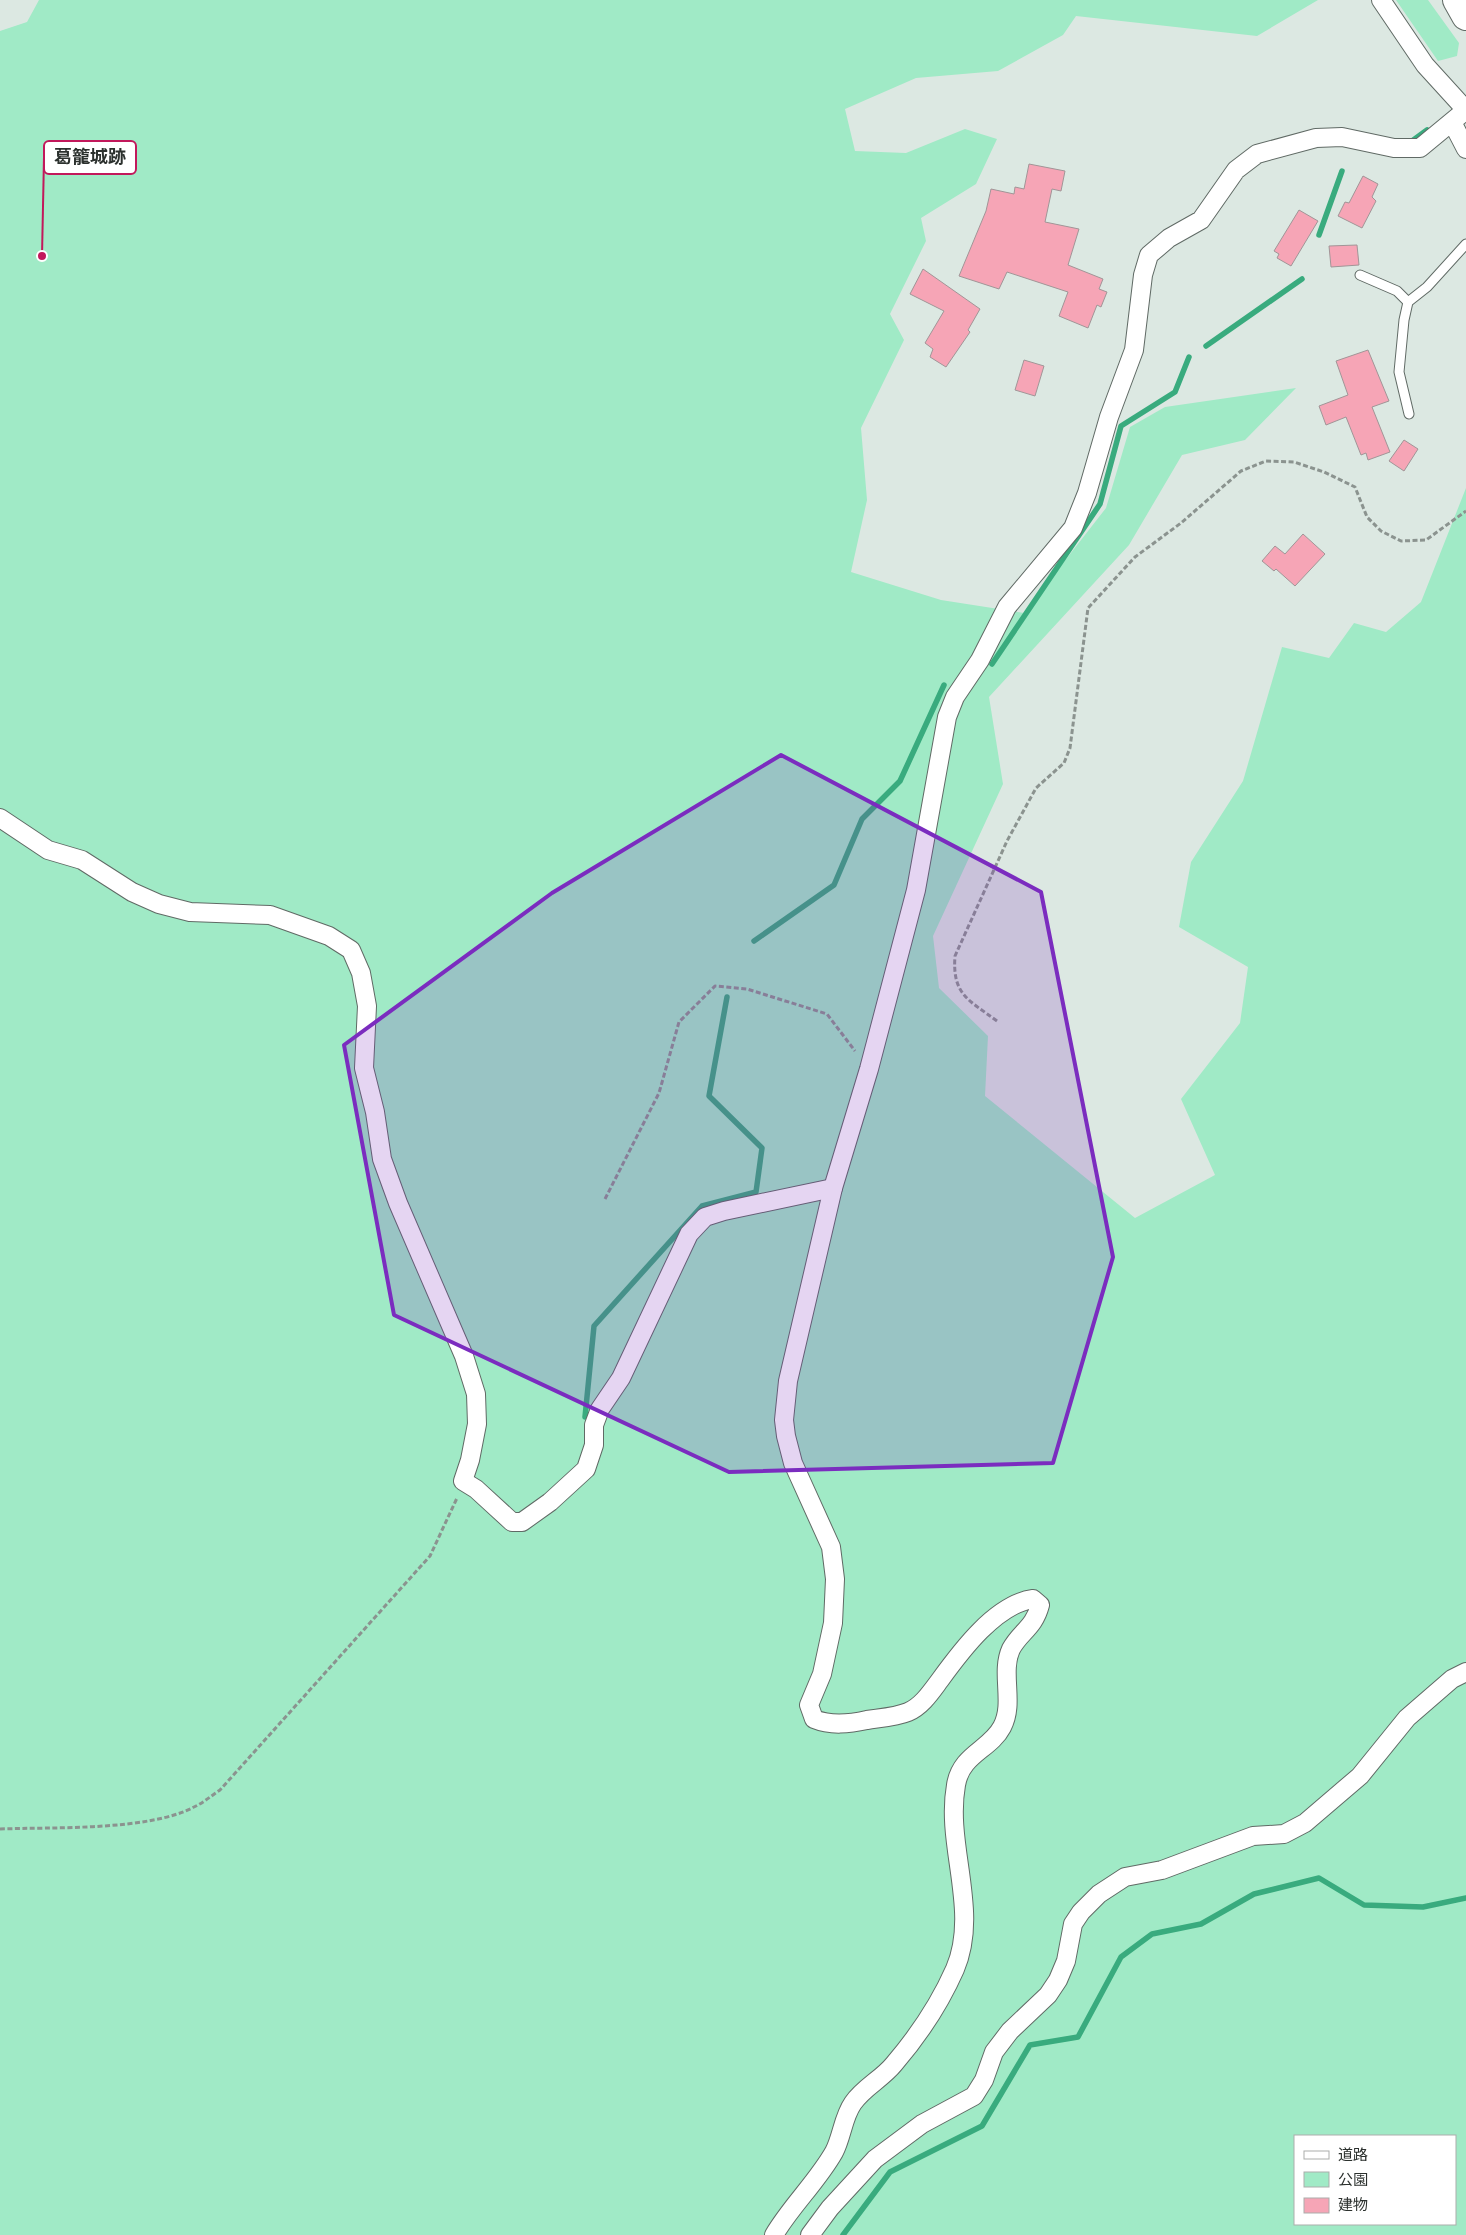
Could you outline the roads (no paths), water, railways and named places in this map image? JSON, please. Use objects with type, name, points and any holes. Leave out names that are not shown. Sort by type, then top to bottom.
[{"type":"highway","points":[[1456,0],[1466,16]]},
{"type":"street","points":[[774,2235],[834,2152],[851,2105],[865,2088],[893,2066],[932,2012],[956,1967],[965,1925],[954,1813],[956,1784],[972,1754],[995,1738],[1003,1726],[1008,1703],[1008,1665],[1012,1649],[1031,1626],[1040,1605],[1033,1599],[1022,1600],[1006,1608],[962,1651],[923,1702],[908,1712],[848,1724],[822,1723],[814,1719],[809,1705],[822,1674],[832,1631],[835,1579],[831,1547],[793,1463],[784,1420],[788,1381],[833,1188],[869,1069],[916,890],[946,717],[955,697],[980,660],[1007,607],[1072,528],[1087,493],[1109,417],[1134,350],[1143,274],[1149,255],[1169,238],[1201,220],[1236,170],[1257,154],[1316,138],[1342,137],[1394,148],[1420,148],[1452,124],[1466,110],[1425,65],[1381,0]]},
{"type":"street","points":[[1452,124],[1466,149]]},
{"type":"street","points":[[0,818],[48,850],[82,860],[132,892],[159,904],[190,912],[270,915],[329,936],[351,950],[361,974],[367,1006],[364,1068],[375,1112],[382,1159],[398,1203],[464,1356],[476,1394],[477,1424],[470,1460],[463,1481],[476,1489],[512,1522],[522,1522],[550,1502],[586,1469],[594,1445],[594,1425],[600,1409],[621,1378],[689,1234],[705,1218],[724,1211],[746,1204],[833,1188]]},
{"type":"street","points":[[810,2235],[830,2208],[875,2159],[922,2124],[974,2096],[984,2080],[994,2052],[999,2045],[1010,2030],[1048,1995],[1058,1980],[1066,1961],[1073,1924],[1081,1912],[1099,1894],[1125,1877],[1162,1870],[1253,1836],[1284,1834],[1305,1823],[1360,1776],[1407,1718],[1452,1679],[1466,1672]]},
{"type":"lane","points":[[1409,414],[1399,372],[1404,320],[1408,302],[1427,287],[1466,244]]},
{"type":"lane","points":[[1360,274],[1397,291],[1408,302]]},
{"type":"waterway","points":[[1408,141],[1412,141],[1427,130]]},
{"type":"waterway","points":[[1319,235],[1342,171]]},
{"type":"waterway","points":[[1206,346],[1302,279]]},
{"type":"waterway","points":[[992,664],[1100,504],[1121,426],[1175,392],[1189,357]]},
{"type":"waterway","points":[[754,941],[834,885],[862,819],[900,781],[944,685]]},
{"type":"waterway","points":[[585,1417],[594,1326],[702,1206],[756,1192],[762,1148],[709,1096],[727,997]]},
{"type":"waterway","points":[[843,2235],[890,2172],[982,2126],[1030,2045],[1078,2037],[1121,1957],[1152,1934],[1201,1924],[1254,1894],[1319,1878],[1364,1905],[1423,1907],[1466,1898]]},
{"type":"place","name":"葛籠城跡","points":[[42,256]]}]
